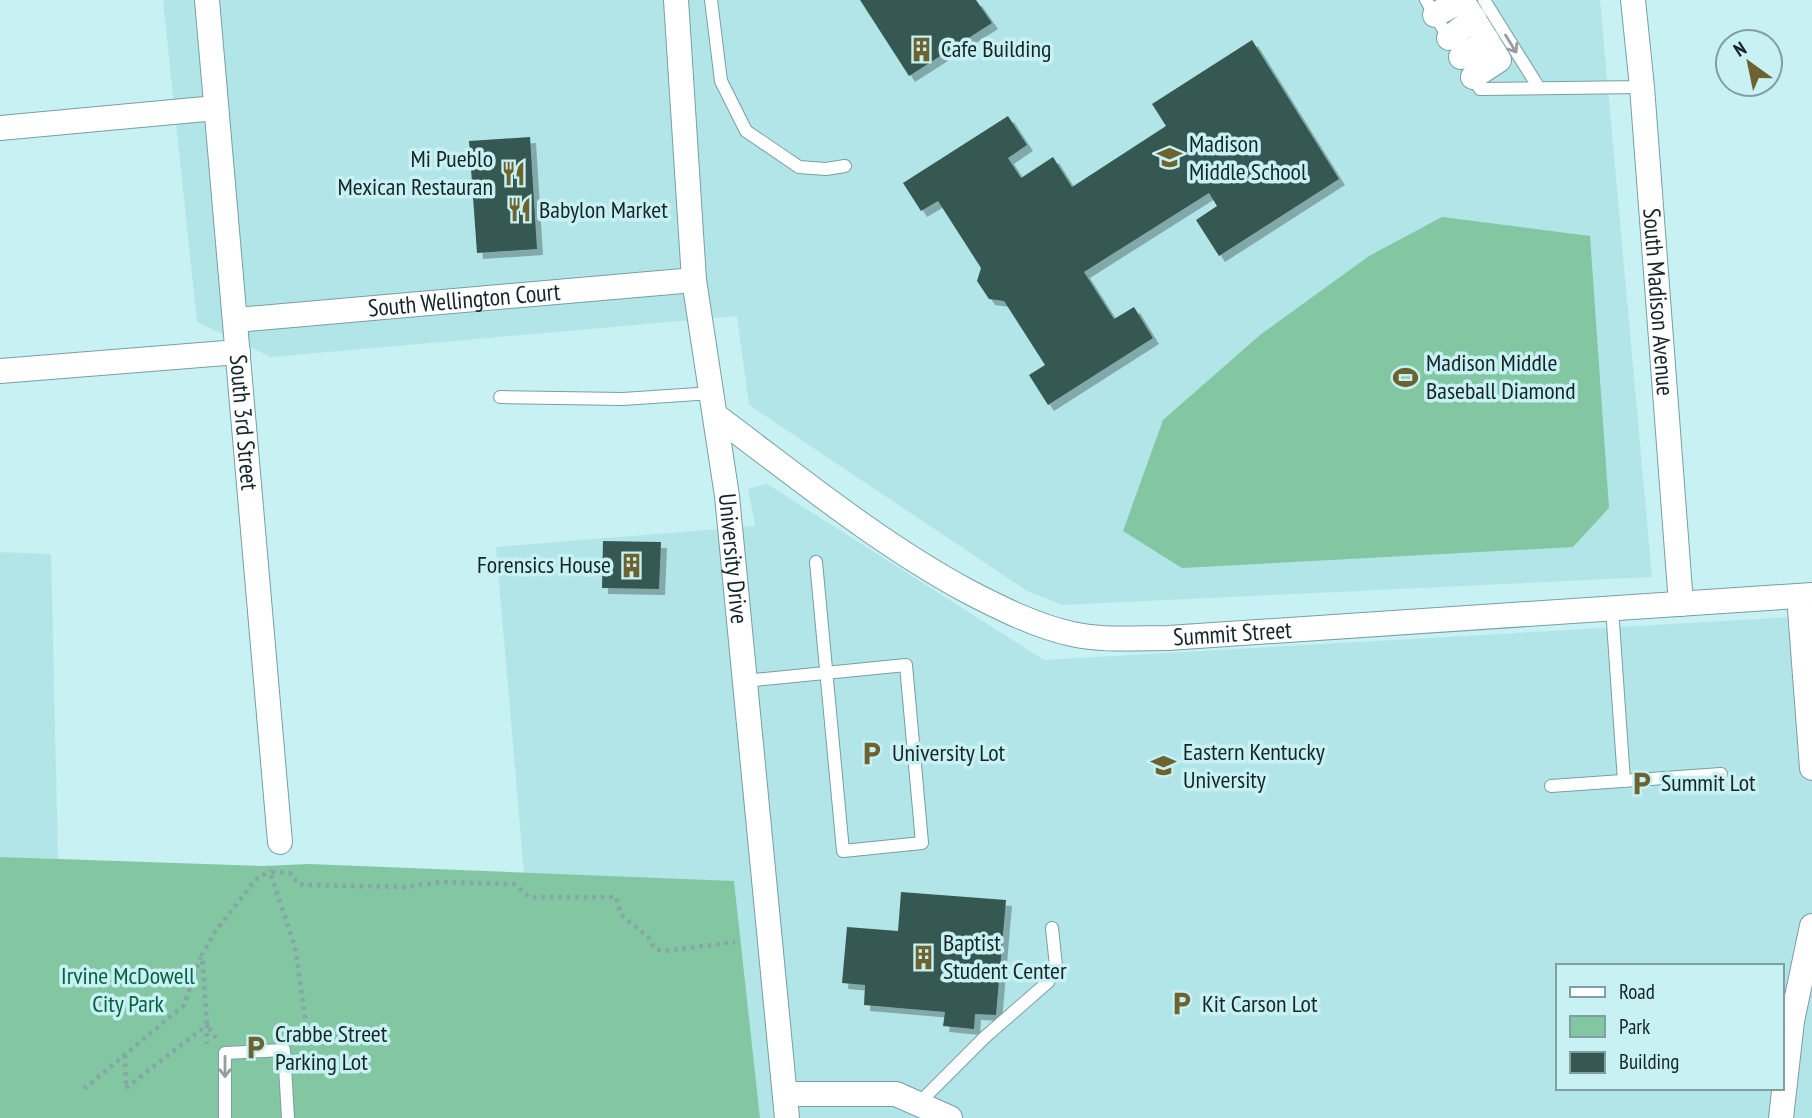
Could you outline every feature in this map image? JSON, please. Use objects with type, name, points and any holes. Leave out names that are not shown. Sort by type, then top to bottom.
[{"type":"street","name":"South 3rd Street","points":[[207,0],[280,842]]},
{"type":"street","name":"University Drive","points":[[676,0],[694,280],[727,496],[786,1106]]},
{"type":"street","name":"South Madison Avenue","points":[[1633,0],[1681,604]]},
{"type":"street","points":[[1447,33],[1476,18]]},
{"type":"street","points":[[1447,33],[1476,18]]},
{"type":"street","points":[[0,128],[216,108]]},
{"type":"street","name":"South Wellington Court","points":[[236,320],[694,280]]},
{"type":"street","points":[[0,370],[238,352]]},
{"type":"street","name":"Summit Street","points":[[714,405],[814,491],[931,571],[1028,620],[1094,638],[1168,638],[1806,596]]},
{"type":"street","points":[[1806,596],[1812,768]]},
{"type":"street","points":[[1781,1118],[1792,1021],[1811,939]]},
{"type":"street","points":[[786,1106],[896,1094],[950,1118]]},
{"type":"lane","points":[[711,0],[721,81],[746,131],[799,167],[827,169],[845,166]]},
{"type":"lane","points":[[1476,18],[1539,88]]},
{"type":"lane","points":[[1447,33],[1480,89],[1642,87]]},
{"type":"lane","points":[[500,397],[623,399],[714,405]]},
{"type":"lane","points":[[744,681],[827,673],[906,665],[922,843],[843,851],[827,673],[816,562]]},
{"type":"lane","points":[[1612,608],[1624,781]]},
{"type":"lane","points":[[1550,786],[1721,774]]},
{"type":"lane","points":[[918,1104],[985,1037],[1048,982],[1056,966],[1052,928]]},
{"type":"lane","points":[[225,1118],[225,1053],[284,1049],[288,1118]]},
{"type":"path","points":[[280,842],[270,872],[295,947],[305,1017],[306,1054]]},
{"type":"path","points":[[84,1089],[184,1005],[202,955],[215,932],[255,880],[270,872],[290,873],[298,884],[309,885],[405,887],[441,882],[514,884],[529,897],[616,897],[621,915],[648,937],[655,949],[664,951],[735,942]]},
{"type":"path","points":[[202,955],[207,1052]]},
{"type":"path","points":[[296,1021],[305,1017]]},
{"type":"path","points":[[207,1025],[225,1053]]},
{"type":"path","points":[[125,1055],[126,1088],[207,1025]]},
{"type":"shaded area","name":"Madison Middle School","points":[[163,0],[1600,0],[1652,577],[1062,605],[1027,591],[749,405],[737,316],[271,357],[197,322]]},
{"type":"shaded area","name":"Eastern Kentucky University","points":[[767,484],[1044,660],[1812,616],[1812,1118],[760,1118],[734,882],[524,873],[496,547],[755,526],[748,489]]},
{"type":"shaded area","points":[[0,552],[51,554],[58,859],[0,857]]},
{"type":"green space","name":"Madison Middle Baseball Diamond","points":[[1442,217],[1590,236],[1609,508],[1573,547],[1182,568],[1123,531],[1163,420],[1260,335],[1369,256]]},
{"type":"green space","name":"Irvine McDowell City Park","points":[[0,857],[263,866],[309,864],[734,881],[760,1118],[0,1118]]},
{"type":"building","name":"Cafe Building","points":[[860,0],[976,0],[992,23],[909,76]]},
{"type":"building","points":[[1252,40],[1339,179],[1219,256],[1196,220],[1217,206],[1209,193],[1084,272],[1114,319],[1134,307],[1153,338],[1048,405],[1029,375],[1045,365],[1004,301],[989,299],[977,281],[981,268],[938,201],[921,211],[903,183],[1008,116],[1027,145],[1008,158],[1021,178],[1053,157],[1072,187],[1166,126],[1152,104]]},
{"type":"building","points":[[530,137],[537,249],[477,253],[469,141]]},
{"type":"building","name":"Forensics House","points":[[603,541],[661,542],[659,589],[602,588]]},
{"type":"building","name":"Baptist Student Center","points":[[901,892],[1006,900],[996,1015],[975,1014],[974,1029],[943,1026],[945,1012],[864,1005],[865,985],[842,983],[847,927],[898,931]]},
{"type":"place","name":"Cafe Building","points":[[921,49]]},
{"type":"place","name":"Madison Middle School","points":[[1169,158]]},
{"type":"place","name":"Mi Pueblo Mexican Restauran","points":[[513,173]]},
{"type":"place","name":"Babylon Market","points":[[519,210]]},
{"type":"place","name":"Madison Middle Baseball Diamond","points":[[1406,377]]},
{"type":"place","name":"Forensics House","points":[[631,565]]},
{"type":"place","name":"University Lot","points":[[872,753]]},
{"type":"place","name":"Eastern Kentucky University","points":[[1163,766]]},
{"type":"place","name":"Summit Lot","points":[[1641,783]]},
{"type":"place","name":"Baptist Student Center","points":[[923,957]]},
{"type":"place","name":"Kit Carson Lot","points":[[1182,1004]]},
{"type":"place","name":"Crabbe Street Parking Lot","points":[[255,1048]]}]
